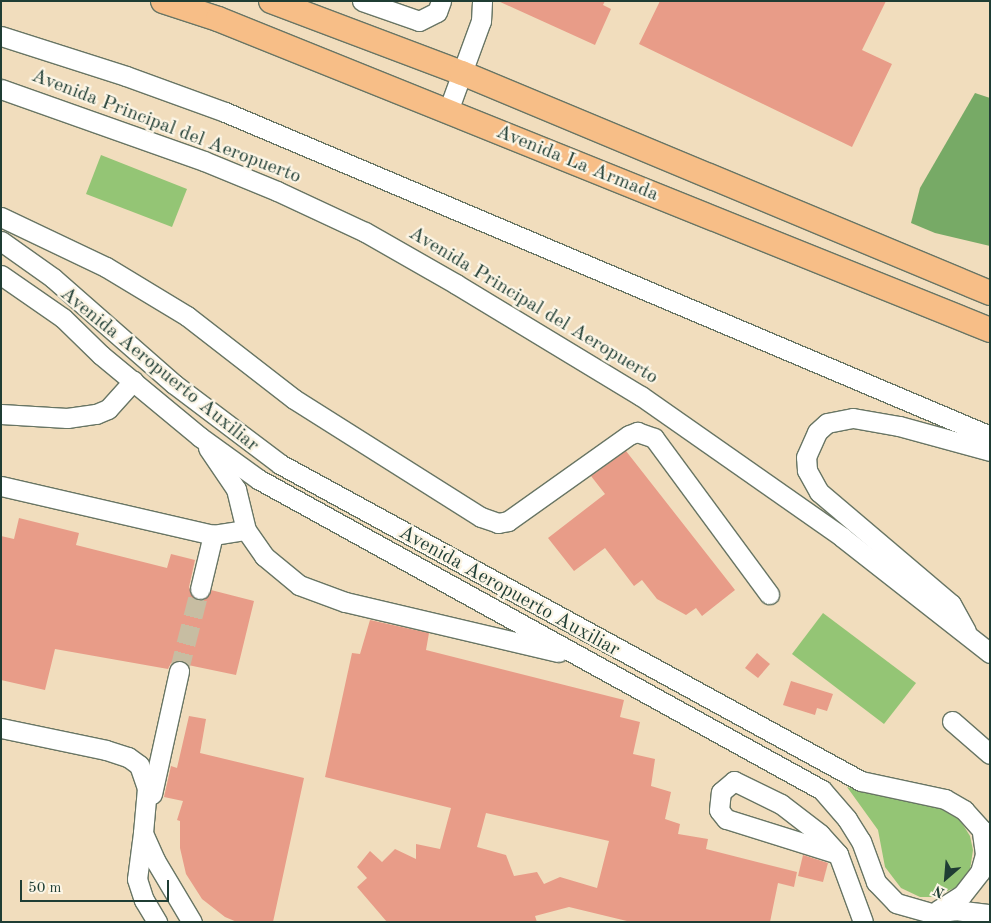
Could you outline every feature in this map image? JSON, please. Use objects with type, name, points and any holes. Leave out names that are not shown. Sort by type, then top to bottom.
[{"type":"main road","name":"Avenida La Armada","points":[[164,1],[218,19],[990,330]]},
{"type":"main road","name":"Avenida La Armada","points":[[271,1],[462,73],[990,293]]},
{"type":"lane","points":[[362,1],[419,21],[437,12],[441,1]]},
{"type":"lane","points":[[448,112],[481,21],[482,1]]},
{"type":"lane","name":"Avenida Principal del Aeropuerto","points":[[1,36],[126,76],[234,116],[990,436]]},
{"type":"lane","name":"Avenida Principal del Aeropuerto","points":[[1,89],[204,161],[277,191],[365,232],[641,396],[842,537],[990,653]]},
{"type":"lane","points":[[1,217],[106,267],[171,306],[224,344],[294,399],[481,517],[498,523],[508,521],[629,435],[638,432],[654,438],[769,594]]},
{"type":"lane","name":"Avenida Aeropuerto Auxiliar","points":[[1,241],[53,278],[174,384],[280,464],[861,782],[945,799],[964,810],[986,838]]},
{"type":"lane","name":"Avenida Aeropuerto Auxiliar","points":[[1,275],[63,318],[200,437],[258,479],[822,790],[848,819],[862,841],[876,882],[886,895],[906,908],[932,914],[955,910],[990,914]]},
{"type":"lane","points":[[1,414],[67,418],[96,414],[108,409],[133,380]]},
{"type":"lane","points":[[969,638],[951,604],[819,492],[807,470],[806,457],[816,432],[827,423],[853,418],[899,426],[990,451]]},
{"type":"lane","points":[[200,437],[236,489],[246,530],[281,573],[299,586],[319,594],[582,658]]},
{"type":"lane","points":[[1,486],[213,535],[246,530]]},
{"type":"lane","points":[[200,588],[213,535]]},
{"type":"lane","points":[[179,670],[143,833],[155,860],[192,922]]},
{"type":"lane","points":[[952,721],[990,754]]},
{"type":"lane","points":[[1,728],[106,750],[128,757],[139,765],[147,788],[137,879],[142,895],[157,922]]},
{"type":"lane","points":[[838,854],[726,819],[719,810],[721,792],[734,781],[781,804],[820,834],[838,854],[863,922]]},
{"type":"lane","points":[[932,914],[956,901],[977,876],[984,863],[986,838]]},
{"type":"green space","points":[[975,93],[990,98],[990,246],[935,233],[911,223],[920,188]]},
{"type":"green space","points":[[101,155],[187,189],[172,227],[86,194]]},
{"type":"green space","points":[[823,613],[916,683],[884,724],[792,654]]},
{"type":"green space","points":[[847,787],[941,809],[960,820],[970,836],[973,850],[970,870],[959,886],[934,897],[920,897],[901,888],[885,867],[878,830]]},
{"type":"building","points":[[498,1],[605,1],[603,5],[611,9],[595,45]]},
{"type":"building","points":[[660,1],[886,1],[862,50],[892,64],[852,147],[639,44]]},
{"type":"building","points":[[626,451],[735,590],[702,616],[696,608],[686,615],[657,599],[642,580],[634,586],[605,548],[574,571],[548,538],[605,494],[591,476]]},
{"type":"building","points":[[19,518],[79,533],[76,545],[167,568],[171,554],[195,560],[189,587],[193,597],[204,600],[211,590],[254,601],[236,675],[188,665],[181,660],[171,663],[168,669],[55,649],[45,690],[1,680],[1,536],[14,539]]},
{"type":"building","points":[[370,620],[429,633],[426,650],[624,700],[620,717],[640,722],[633,754],[655,759],[651,786],[671,792],[665,819],[680,824],[678,834],[708,839],[706,849],[797,872],[794,887],[778,883],[770,922],[631,922],[569,907],[535,916],[537,922],[387,922],[357,887],[367,878],[357,867],[370,851],[382,862],[395,849],[416,859],[416,844],[440,849],[451,808],[325,777],[352,653],[360,654]],"holes":[[[486,813],[609,841],[597,888],[560,877],[544,884],[537,872],[514,876],[506,855],[477,847]]]},
{"type":"building","points":[[757,653],[770,664],[758,678],[745,668]]},
{"type":"building","points":[[791,681],[833,694],[827,711],[817,708],[815,715],[783,705]]},
{"type":"building","points":[[189,716],[206,719],[200,753],[304,778],[273,922],[237,922],[225,917],[202,899],[186,874],[180,848],[180,821],[177,820],[183,801],[164,797],[171,766],[177,768]]},
{"type":"building","points":[[803,855],[828,863],[823,882],[798,876]]},
{"type":"tunnel","points":[[179,671],[200,589]]}]
